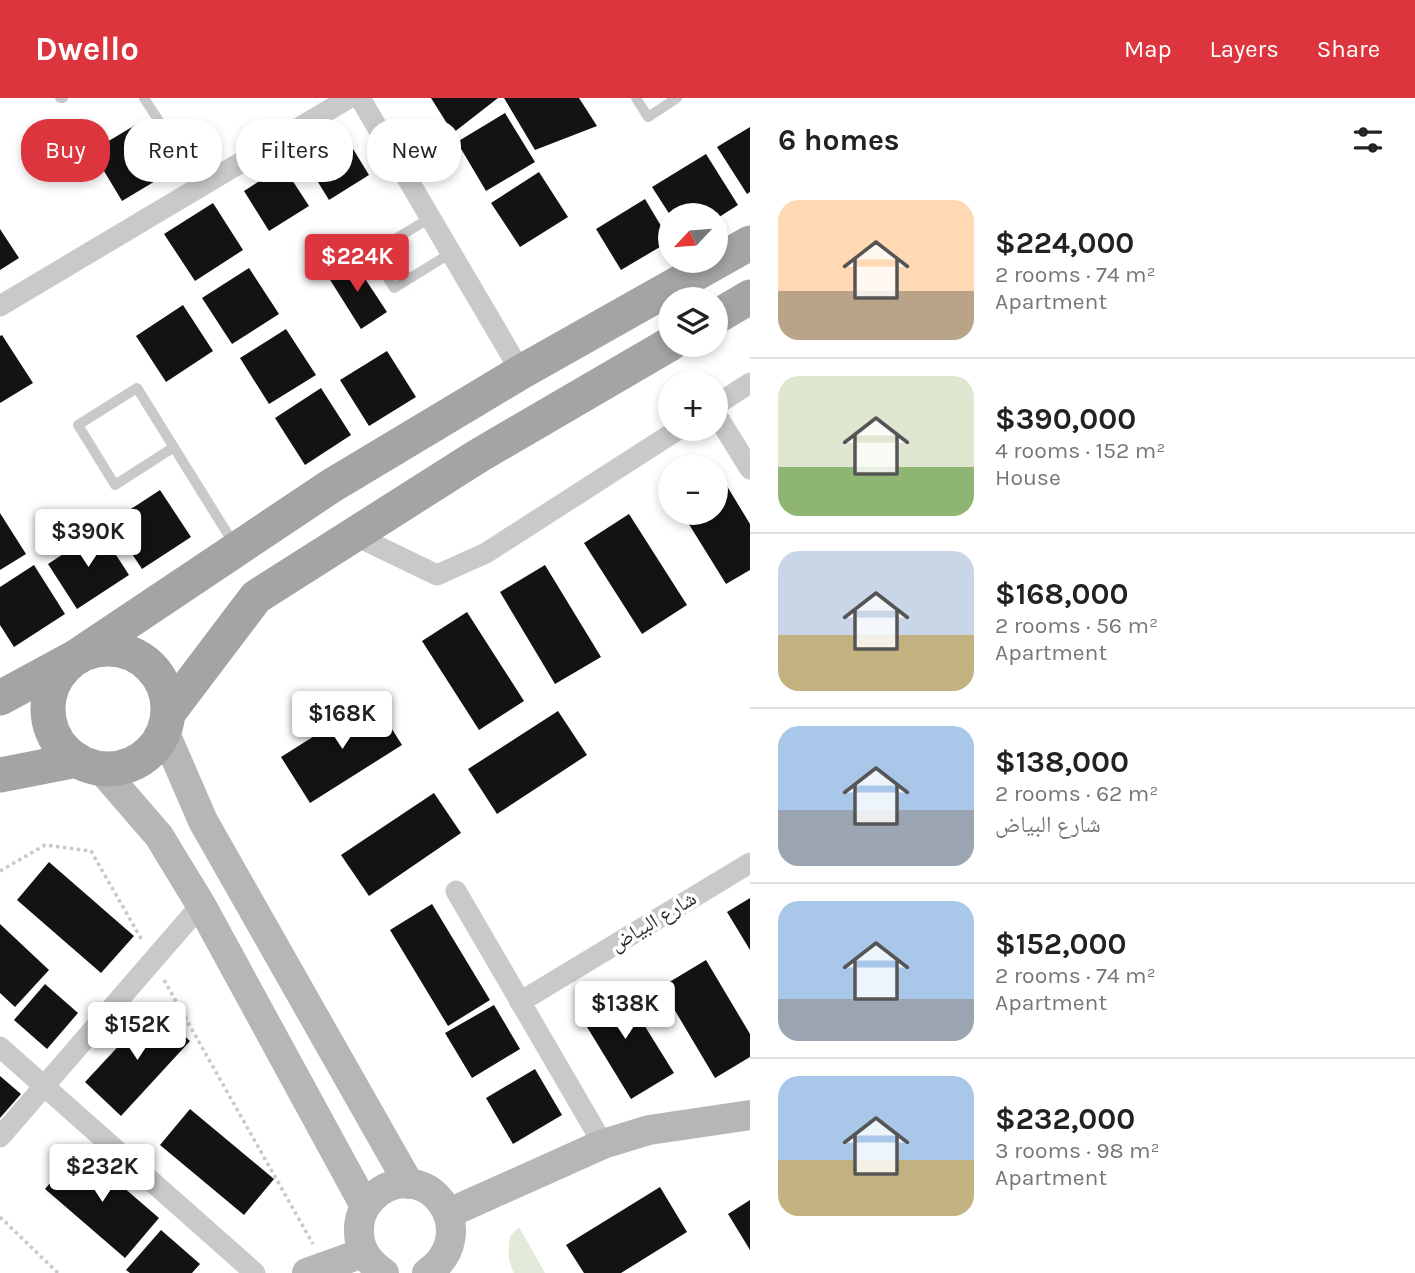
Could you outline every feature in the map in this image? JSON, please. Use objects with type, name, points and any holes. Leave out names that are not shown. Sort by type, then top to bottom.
[{"type":"main road","points":[[89,765],[62,747],[51,730],[48,710],[50,690],[60,672],[74,659],[331,486],[521,372],[750,243]]},
{"type":"main road","points":[[728,310],[750,297]]},
{"type":"main road","points":[[0,775],[89,765],[121,768],[139,761],[154,748],[167,721],[256,597],[478,456],[658,351]]},
{"type":"main road","points":[[0,698],[91,650],[110,648],[129,652],[145,661],[158,676],[166,693],[167,721]]},
{"type":"street","points":[[0,306],[349,98]]},
{"type":"street","points":[[360,98],[521,372]]},
{"type":"street","points":[[728,397],[750,383]]},
{"type":"street","points":[[728,433],[750,469]]},
{"type":"street","points":[[354,535],[437,575],[486,553],[660,441]]},
{"type":"street","points":[[167,721],[203,821],[409,1184]]},
{"type":"street","points":[[89,765],[159,836],[201,905],[365,1206]]},
{"type":"street","name":"شارع البياض","points":[[520,1002],[750,863]]},
{"type":"street","points":[[456,891],[603,1144]]},
{"type":"street","points":[[0,1137],[201,905]]},
{"type":"street","points":[[0,1047],[255,1273]]},
{"type":"street","points":[[449,1213],[603,1144],[649,1130],[750,1115]]},
{"type":"street","points":[[317,1270],[373,1263],[358,1237],[359,1221],[365,1206],[384,1189],[409,1184],[433,1193],[449,1213],[451,1243],[442,1268]]},
{"type":"lane","points":[[144,98],[202,187]]},
{"type":"lane","points":[[636,98],[648,117],[677,98]]},
{"type":"lane","points":[[430,218],[372,253],[394,288],[451,253]]},
{"type":"lane","points":[[174,447],[115,485],[78,425],[137,388],[174,447],[237,549]]},
{"type":"path","points":[[0,871],[45,845],[91,851],[153,961],[317,1270]]},
{"type":"path","points":[[0,1217],[58,1273]]},
{"type":"green space","points":[[519,1227],[545,1273],[514,1273],[509,1259],[509,1241]]},
{"type":"building","points":[[431,98],[498,98],[461,127],[461,119],[444,119]]},
{"type":"building","points":[[504,98],[579,98],[597,126],[535,150]]},
{"type":"building","points":[[505,113],[535,162],[486,191],[461,149],[461,140]]},
{"type":"building","points":[[750,127],[750,192],[747,194],[717,147]]},
{"type":"building","points":[[124,132],[124,182],[154,182],[122,201],[110,181],[110,140]]},
{"type":"building","points":[[353,149],[367,176],[329,200],[318,182],[353,182]]},
{"type":"building","points":[[706,154],[738,205],[728,211],[728,203],[662,203],[652,187]]},
{"type":"building","points":[[539,172],[568,217],[520,247],[491,203]]},
{"type":"building","points":[[258,182],[293,182],[309,206],[269,231],[244,191]]},
{"type":"building","points":[[645,199],[658,221],[658,248],[621,270],[596,229]]},
{"type":"building","points":[[213,203],[243,250],[195,281],[164,234]]},
{"type":"building","points":[[0,229],[19,258],[0,270]]},
{"type":"building","points":[[352,259],[387,312],[361,329],[327,275]]},
{"type":"building","points":[[249,268],[279,314],[232,344],[202,298]]},
{"type":"building","points":[[183,305],[213,351],[166,382],[136,336]]},
{"type":"building","points":[[286,329],[316,375],[269,404],[240,358]]},
{"type":"building","points":[[2,335],[33,383],[0,403],[0,336]]},
{"type":"building","points":[[387,351],[416,397],[369,426],[340,380]]},
{"type":"building","points":[[321,388],[351,435],[305,465],[275,418]]},
{"type":"building","points":[[728,488],[750,524],[750,570],[726,584],[689,525],[728,525]]},
{"type":"building","points":[[160,490],[191,537],[142,569],[111,522]]},
{"type":"building","points":[[0,513],[26,554],[0,570]]},
{"type":"building","points":[[629,514],[687,605],[642,634],[584,543]]},
{"type":"building","points":[[100,530],[129,575],[77,609],[48,564]]},
{"type":"building","points":[[34,565],[65,614],[14,647],[0,625],[0,587]]},
{"type":"building","points":[[545,565],[601,657],[555,684],[500,592]]},
{"type":"building","points":[[467,612],[524,701],[479,730],[422,641]]},
{"type":"building","points":[[373,699],[402,745],[310,803],[281,757]]},
{"type":"building","points":[[558,711],[587,755],[497,814],[468,769]]},
{"type":"building","points":[[434,793],[461,833],[369,896],[341,855]]},
{"type":"building","points":[[49,862],[134,936],[101,973],[17,900]]},
{"type":"building","points":[[750,898],[750,950],[727,912]]},
{"type":"building","points":[[432,904],[490,1000],[448,1026],[390,930]]},
{"type":"building","points":[[0,924],[49,970],[15,1007],[0,993]]},
{"type":"building","points":[[706,960],[750,1034],[750,1057],[715,1078],[661,987]]},
{"type":"building","points":[[618,983],[674,1073],[631,1099],[576,1009]]},
{"type":"building","points":[[45,984],[78,1013],[47,1049],[14,1020]]},
{"type":"building","points":[[494,1005],[520,1049],[472,1078],[445,1033]]},
{"type":"building","points":[[154,1008],[190,1041],[121,1116],[85,1082]]},
{"type":"building","points":[[535,1069],[562,1115],[513,1144],[486,1098]]},
{"type":"building","points":[[0,1076],[21,1094],[0,1118]]},
{"type":"building","points":[[190,1109],[274,1179],[244,1215],[160,1145]]},
{"type":"building","points":[[79,1149],[159,1218],[125,1258],[45,1189]]},
{"type":"building","points":[[660,1187],[687,1232],[621,1273],[584,1273],[566,1245]]},
{"type":"building","points":[[750,1200],[750,1250],[728,1214]]},
{"type":"building","points":[[161,1230],[200,1264],[192,1273],[130,1273],[126,1270]]}]
